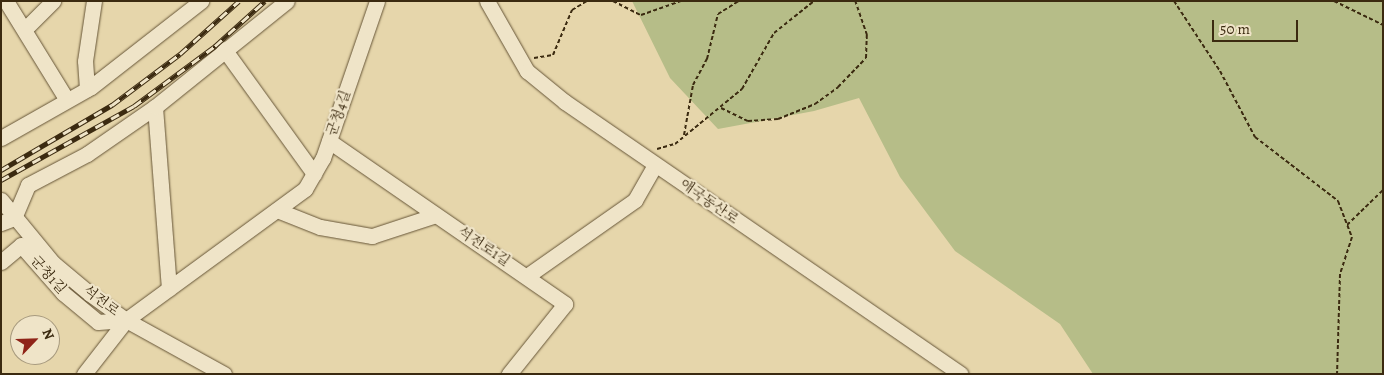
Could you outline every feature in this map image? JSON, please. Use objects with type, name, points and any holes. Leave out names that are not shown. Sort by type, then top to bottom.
[{"type":"street","points":[[25,29],[53,1]]},
{"type":"street","points":[[88,89],[85,61],[94,1]]},
{"type":"street","points":[[1,138],[88,89],[201,1]]},
{"type":"street","points":[[8,221],[28,185],[87,154],[155,107],[224,49],[287,1]]},
{"type":"street","name":"군청4길","points":[[84,374],[126,320],[305,189],[329,141],[377,1]]},
{"type":"street","name":"애국동산로","points":[[487,1],[520,60],[565,102],[960,374]]},
{"type":"street","points":[[6,8],[25,29],[67,100]]},
{"type":"street","points":[[224,49],[314,174]]},
{"type":"street","points":[[155,107],[169,288]]},
{"type":"street","name":"석전로1길","points":[[329,141],[527,276],[564,304],[509,374]]},
{"type":"street","points":[[527,276],[635,200],[651,162]]},
{"type":"street","name":"석전로","points":[[1,200],[8,221],[53,263],[126,320],[224,374]]},
{"type":"street","points":[[277,210],[320,227],[372,236],[436,215]]},
{"type":"street","name":"군청1길","points":[[1,262],[21,245],[63,293],[98,322],[126,320]]},
{"type":"path","points":[[520,60],[553,55],[572,10],[587,1]]},
{"type":"path","points":[[613,1],[641,15],[680,1]]},
{"type":"path","points":[[684,135],[693,85],[707,58],[718,14],[739,1]]},
{"type":"path","points":[[651,162],[654,150],[675,144],[742,90],[774,33],[814,1]]},
{"type":"path","points":[[721,108],[748,121],[778,120],[815,104],[838,87],[866,58],[867,35],[855,1]]},
{"type":"path","points":[[1174,1],[1220,71],[1255,137],[1338,201],[1352,237],[1340,274],[1337,374]]},
{"type":"path","points":[[1334,1],[1383,25]]},
{"type":"path","points":[[1347,225],[1383,190]]},
{"type":"green space","points":[[632,1],[1383,1],[1383,374],[1093,374],[1060,324],[955,251],[900,177],[859,98],[814,111],[718,129],[670,78]]},
{"type":"railway","points":[[1,170],[112,105],[180,54],[239,1]]},
{"type":"railway","points":[[1,180],[134,106],[215,46],[265,1]]}]
